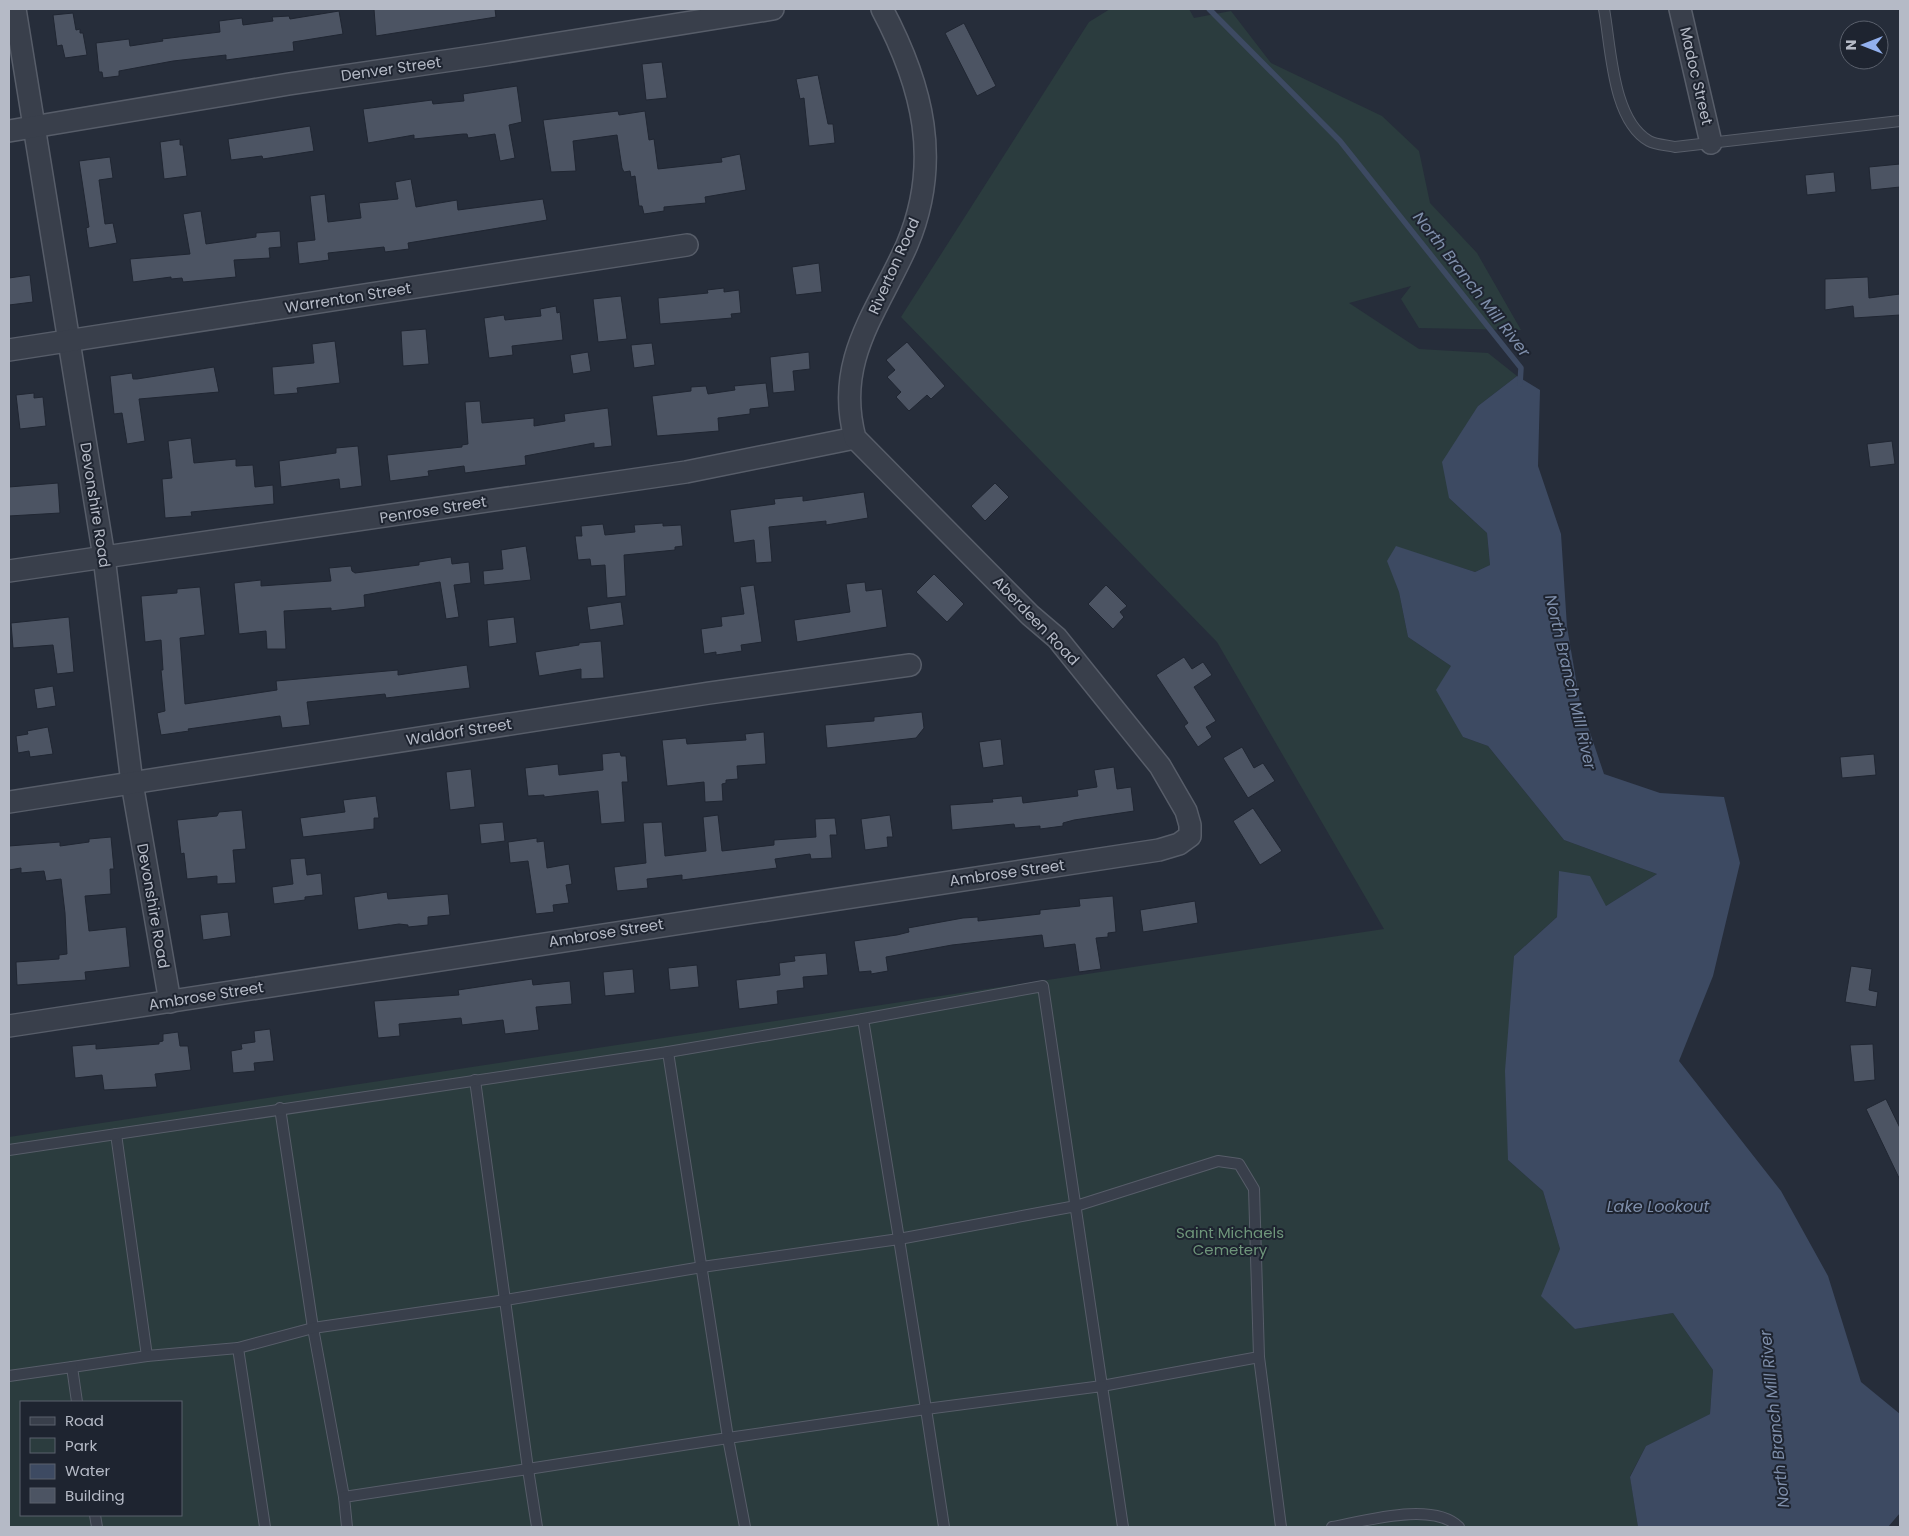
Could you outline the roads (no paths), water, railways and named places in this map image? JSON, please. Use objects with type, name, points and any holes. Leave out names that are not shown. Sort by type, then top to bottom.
[{"type":"street","name":"Devonshire Road","points":[[15,9],[104,556],[132,783],[170,1002]]},
{"type":"street","name":"Denver Street","points":[[9,131],[288,84],[486,55],[773,9]]},
{"type":"street","name":"Riverton Road","points":[[855,438],[852,427],[851,390],[853,361],[863,333],[910,235],[921,200],[926,174],[924,129],[918,93],[902,48],[882,9]]},
{"type":"street","name":"Madoc Street","points":[[1680,9],[1711,142]]},
{"type":"street","name":"Warrenton Street","points":[[9,350],[688,245]]},
{"type":"street","name":"Penrose Street","points":[[9,572],[104,556],[374,519],[686,472],[855,438]]},
{"type":"street","name":"Aberdeen Road","points":[[855,438],[1030,615],[1057,638],[1160,766],[1183,803],[1190,825]]},
{"type":"street","name":"Waldorf Street","points":[[9,802],[709,693],[910,665]]},
{"type":"street","name":"Ambrose Street","points":[[9,1026],[520,946],[1160,850],[1187,839],[1190,836],[1190,825]]},
{"type":"lane","points":[[1604,9],[1620,102],[1635,131],[1650,142],[1675,147],[1900,121]]},
{"type":"lane","points":[[9,1150],[280,1108],[668,1052],[1043,986],[1122,1527]]},
{"type":"lane","points":[[863,1019],[900,1239],[944,1527]]},
{"type":"lane","points":[[668,1052],[728,1438],[745,1527]]},
{"type":"lane","points":[[475,1080],[537,1527]]},
{"type":"lane","points":[[280,1108],[313,1328],[344,1497],[347,1527]]},
{"type":"lane","points":[[116,1134],[147,1356]]},
{"type":"lane","points":[[9,1376],[147,1356],[238,1348],[313,1328],[506,1300],[702,1267],[900,1239],[1076,1206],[1218,1161],[1239,1164],[1254,1189],[1259,1356],[1281,1527]]},
{"type":"lane","points":[[238,1348],[265,1527]]},
{"type":"lane","points":[[344,1497],[926,1409],[1102,1386],[1259,1356]]},
{"type":"lane","points":[[72,1367],[77,1401]]},
{"type":"lane","points":[[1332,1527],[1415,1512],[1453,1521],[1459,1527]]},
{"type":"water","name":"Lake Lookout","points":[[1517,376],[1540,390],[1538,466],[1561,534],[1567,627],[1580,703],[1604,774],[1660,793],[1724,797],[1740,863],[1713,976],[1679,1061],[1781,1191],[1828,1276],[1861,1382],[1900,1414],[1900,1513],[1888,1527],[1638,1527],[1630,1477],[1646,1446],[1710,1414],[1713,1370],[1673,1313],[1575,1329],[1541,1296],[1560,1249],[1543,1191],[1508,1160],[1505,1071],[1514,956],[1557,917],[1559,871],[1590,876],[1606,906],[1657,874],[1564,840],[1488,746],[1463,737],[1436,690],[1451,666],[1408,637],[1399,592],[1387,561],[1396,546],[1475,572],[1490,565],[1487,533],[1449,498],[1442,462],[1478,406]]},
{"type":"waterway","name":"North Branch Mill River","points":[[1209,9],[1340,141],[1521,368],[1520,384]]},
{"type":"park label","name":"Saint Michaels Cemetery","points":[[1230,1242]]}]
